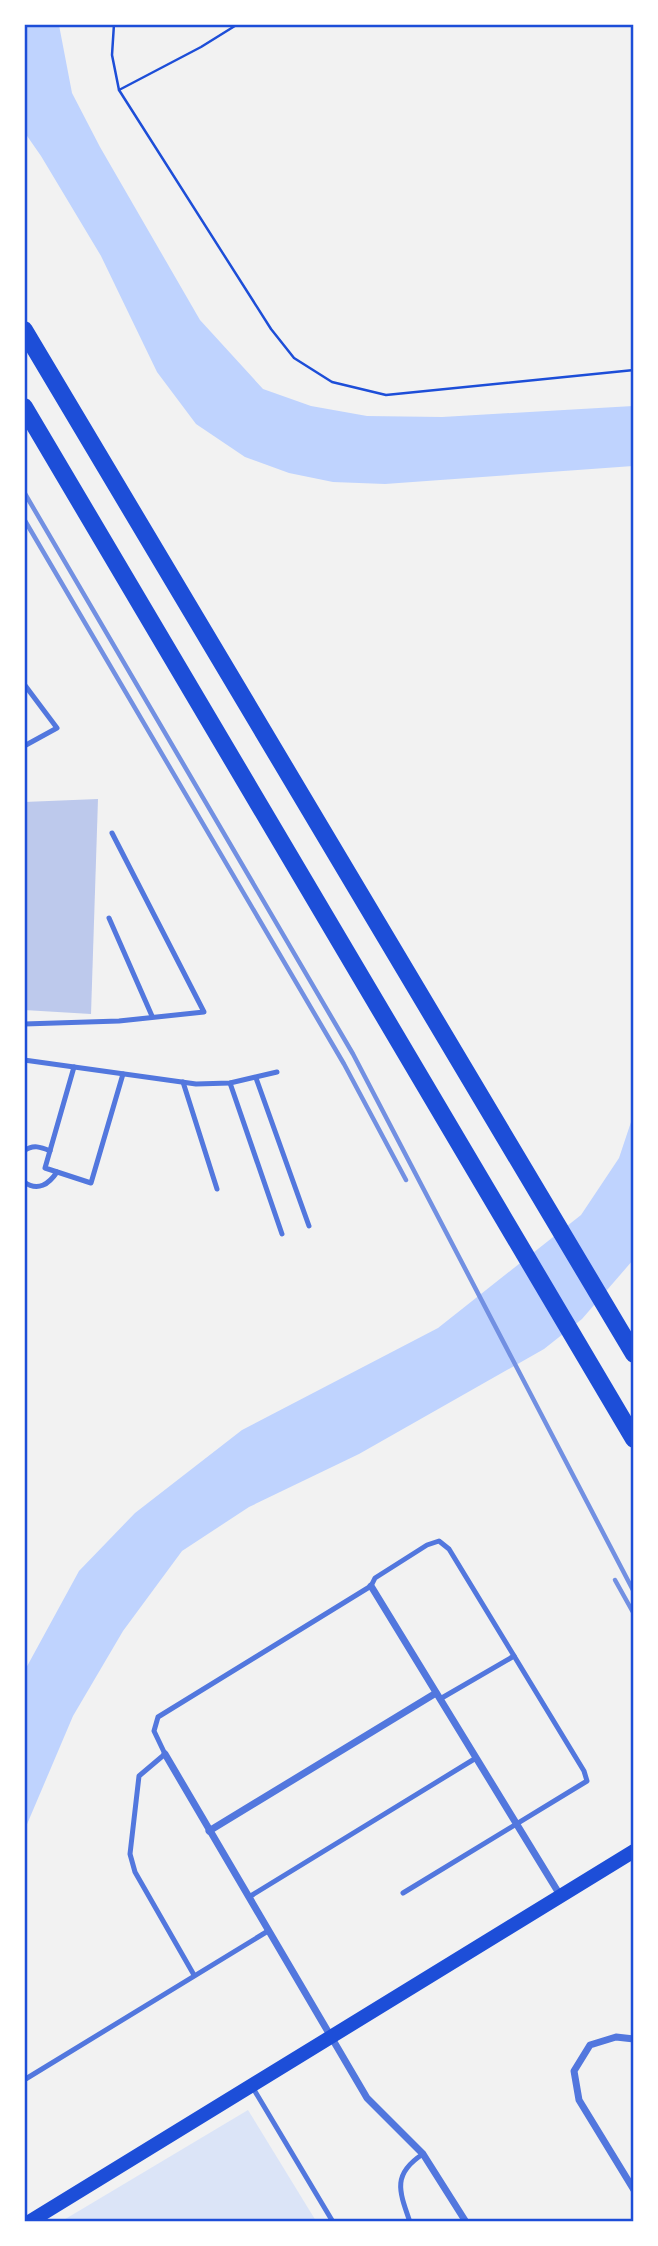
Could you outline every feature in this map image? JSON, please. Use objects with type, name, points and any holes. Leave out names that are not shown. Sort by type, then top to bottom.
[{"type":"highway","points":[[24,330],[634,1354]]},
{"type":"highway","points":[[24,407],[634,1439]]},
{"type":"main road","points":[[27,2220],[634,1852]]},
{"type":"street","points":[[371,1586],[560,1895]]},
{"type":"street","points":[[209,1831],[438,1696]]},
{"type":"street","points":[[165,1754],[367,2098],[423,2154],[466,2221]]},
{"type":"street","points":[[634,2039],[616,2037],[590,2045],[574,2071],[579,2100],[634,2190]]},
{"type":"lane","points":[[24,684],[57,728],[26,745],[24,743]]},
{"type":"lane","points":[[24,1024],[119,1021],[204,1012],[112,832]]},
{"type":"lane","points":[[109,918],[152,1016]]},
{"type":"lane","points":[[24,1060],[183,1082],[230,1083],[277,1072]]},
{"type":"lane","points":[[74,1067],[46,1168],[91,1183],[123,1074]]},
{"type":"lane","points":[[256,1077],[310,1226]]},
{"type":"lane","points":[[183,1082],[217,1189]]},
{"type":"lane","points":[[230,1083],[282,1234]]},
{"type":"lane","points":[[24,1151],[40,1146],[50,1151]]},
{"type":"lane","points":[[24,1182],[29,1186],[40,1187],[50,1182],[57,1172]]},
{"type":"lane","points":[[194,1975],[135,1872],[130,1854],[139,1776],[165,1754],[154,1731],[158,1717],[371,1586],[375,1578],[434,1541],[444,1543],[587,1776],[583,1785],[403,1894]]},
{"type":"lane","points":[[438,1696],[514,1656]]},
{"type":"lane","points":[[249,1897],[476,1758]]},
{"type":"lane","points":[[24,2080],[268,1931]]},
{"type":"lane","points":[[252,2085],[333,2221]]},
{"type":"lane","points":[[411,2221],[400,2187],[402,2175],[410,2162],[423,2154]]},
{"type":"path","points":[[114,24],[112,55],[119,90],[271,329],[293,358],[332,382],[386,394],[634,370]]},
{"type":"path","points":[[119,90],[239,24]]},
{"type":"shaded area","points":[[248,2110],[316,2221],[62,2221]]},
{"type":"water","points":[[24,25],[59,25],[72,93],[100,147],[200,320],[263,389],[311,406],[367,416],[442,417],[633,406],[633,466],[385,484],[333,482],[289,473],[245,457],[196,424],[157,372],[101,256],[25,133]]},
{"type":"water","points":[[633,1116],[633,1260],[582,1319],[544,1349],[359,1454],[249,1507],[182,1551],[123,1631],[73,1716],[25,1829],[25,1670],[79,1571],[135,1513],[242,1430],[438,1328],[581,1215],[619,1158]]},
{"type":"building","points":[[98,799],[91,1014],[24,1010],[24,802]]},
{"type":"railway","points":[[24,492],[353,1054],[634,1592]]},
{"type":"railway","points":[[24,519],[344,1064],[406,1180]]},
{"type":"railway","points":[[615,1580],[634,1614]]}]
